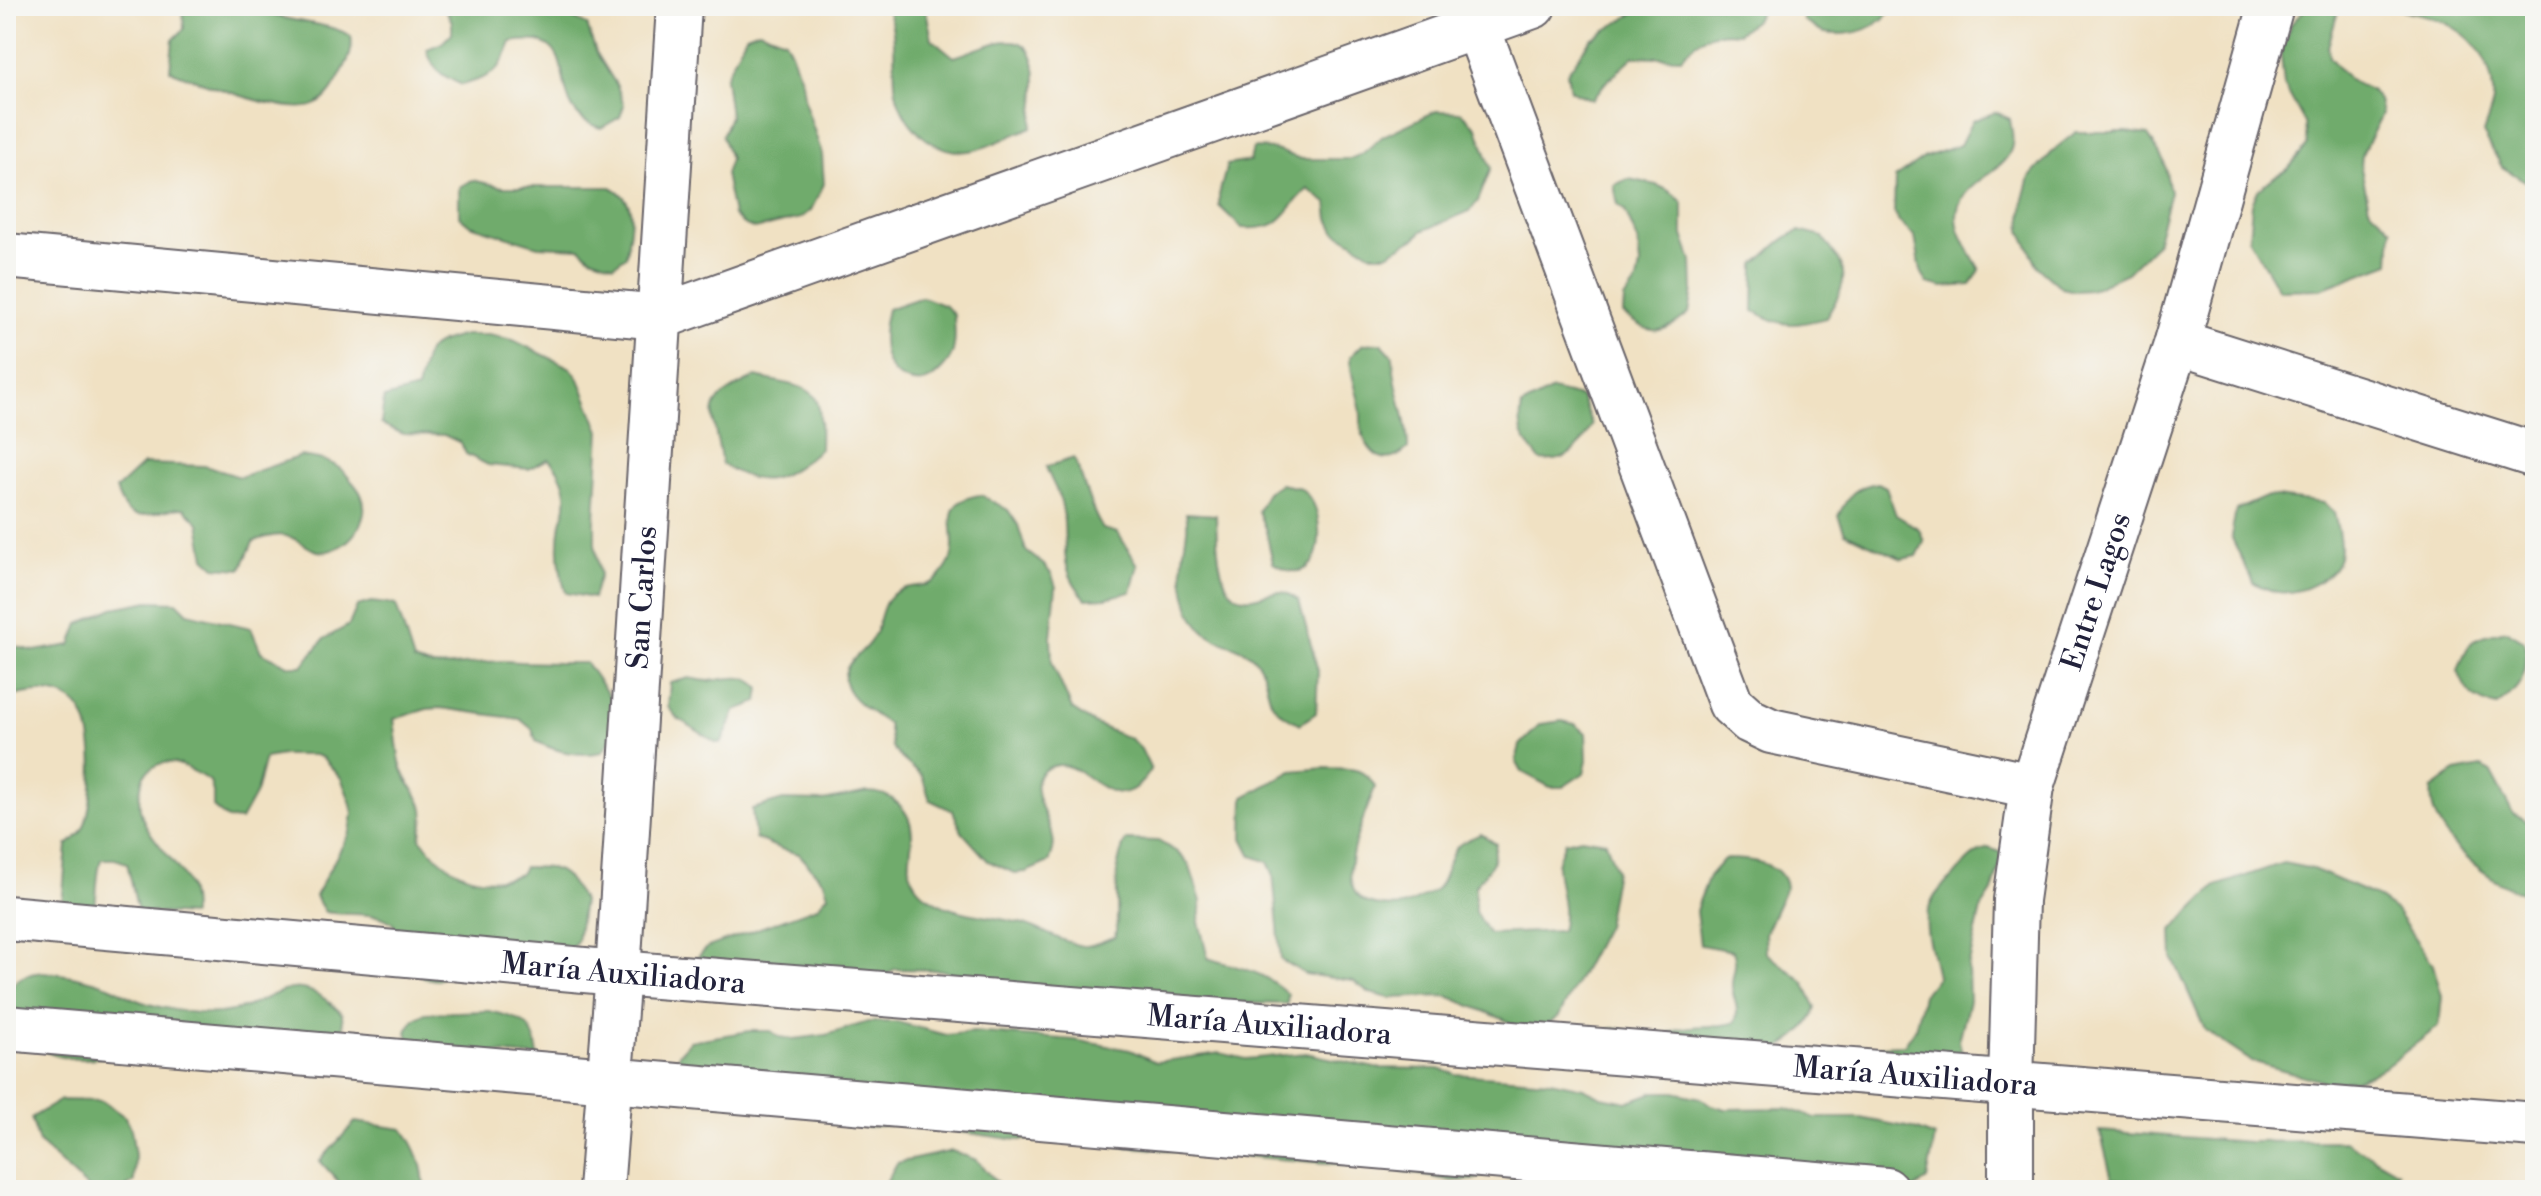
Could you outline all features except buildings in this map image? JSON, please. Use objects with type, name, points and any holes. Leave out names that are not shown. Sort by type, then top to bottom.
[{"type":"street","name":"San Carlos","points":[[601,1190],[618,973],[679,6]]},
{"type":"street","points":[[6,256],[660,317],[1533,6]]},
{"type":"street","name":"Entre Lagos","points":[[2011,1190],[2016,900],[2032,786],[2177,342],[2271,6]]},
{"type":"street","points":[[1477,26],[1731,704],[1750,721],[1771,731],[2032,786]]},
{"type":"street","points":[[2177,342],[2535,455]]},
{"type":"street","name":"María Auxiliadora","points":[[6,918],[618,973],[2535,1125]]},
{"type":"street","points":[[6,1028],[1886,1190]]},
{"type":"green space","points":[[183,6],[262,6],[266,13],[342,31],[351,36],[351,52],[333,88],[317,104],[287,107],[244,97],[170,70],[173,40],[184,29]]},
{"type":"green space","points":[[452,6],[538,8],[554,11],[587,25],[596,52],[617,86],[624,105],[620,117],[601,128],[584,120],[573,109],[567,96],[558,56],[550,47],[537,41],[511,42],[499,67],[481,79],[462,85],[444,75],[435,68],[427,49],[442,43],[452,33],[452,22],[446,10]]},
{"type":"green space","points":[[885,6],[925,6],[932,39],[954,57],[996,43],[1021,43],[1029,50],[1036,75],[1032,127],[975,150],[946,149],[921,135],[903,112],[898,98],[893,34]]},
{"type":"green space","points":[[1646,6],[1765,6],[1754,21],[1738,33],[1706,37],[1681,58],[1634,56],[1592,100],[1570,90],[1567,73],[1591,39]]},
{"type":"green space","points":[[1803,6],[1894,6],[1873,26],[1835,34],[1822,32],[1803,20]]},
{"type":"green space","points":[[2308,6],[2336,6],[2338,11],[2328,47],[2329,57],[2349,80],[2370,90],[2379,100],[2382,114],[2362,154],[2361,168],[2369,207],[2392,229],[2390,263],[2321,289],[2279,290],[2249,239],[2252,204],[2258,190],[2288,169],[2307,146],[2305,123],[2284,85],[2281,55],[2290,25]]},
{"type":"green space","points":[[2379,6],[2535,6],[2535,187],[2502,167],[2483,133],[2492,107],[2493,91],[2489,69],[2468,38],[2437,20]]},
{"type":"green space","points":[[759,30],[785,40],[791,52],[822,154],[824,184],[811,210],[801,218],[755,229],[733,215],[725,174],[730,159],[722,136],[730,116],[725,78],[746,35]]},
{"type":"green space","points":[[1436,111],[1461,112],[1477,128],[1491,168],[1478,201],[1470,211],[1422,231],[1387,254],[1372,254],[1335,231],[1329,219],[1327,203],[1308,189],[1281,219],[1267,226],[1242,228],[1219,206],[1227,165],[1250,161],[1253,148],[1273,149],[1301,159],[1350,159],[1362,154],[1383,136]]},
{"type":"green space","points":[[1996,112],[2010,119],[2012,145],[2002,163],[1965,195],[1957,218],[1963,238],[1980,270],[1971,285],[1943,287],[1927,283],[1921,271],[1915,237],[1894,213],[1895,178],[1925,157],[1960,145],[1972,121]]},
{"type":"green space","points":[[2076,132],[2148,135],[2164,161],[2170,192],[2156,244],[2127,273],[2090,290],[2075,291],[2062,288],[2038,267],[2021,230],[2030,177],[2056,148]]},
{"type":"green space","points":[[1628,179],[1665,189],[1683,203],[1683,235],[1692,261],[1693,290],[1689,313],[1663,329],[1649,329],[1623,314],[1624,299],[1637,281],[1640,266],[1638,241],[1625,211],[1618,205],[1614,185]]},
{"type":"green space","points":[[472,180],[503,187],[611,187],[620,193],[630,208],[626,256],[614,265],[591,257],[580,248],[538,246],[470,225],[459,216],[459,187]]},
{"type":"green space","points":[[1799,231],[1823,237],[1841,264],[1842,285],[1826,318],[1796,324],[1781,323],[1754,311],[1755,264],[1781,241]]},
{"type":"green space","points":[[922,297],[946,306],[954,315],[955,338],[952,355],[945,366],[931,379],[917,382],[906,380],[890,368],[883,339],[887,309]]},
{"type":"green space","points":[[465,335],[489,335],[513,340],[571,368],[579,379],[600,431],[595,544],[600,574],[593,598],[566,593],[559,549],[566,492],[559,473],[548,459],[529,469],[488,465],[466,454],[461,443],[444,435],[403,434],[381,424],[384,398],[417,389],[429,350],[441,342]]},
{"type":"green space","points":[[1381,343],[1393,356],[1408,448],[1387,459],[1375,454],[1365,441],[1350,364],[1350,357],[1363,344]]},
{"type":"green space","points":[[756,377],[804,389],[817,401],[819,412],[820,449],[795,468],[774,478],[751,478],[722,464],[713,419],[714,409],[725,394]]},
{"type":"green space","points":[[1552,390],[1581,397],[1592,425],[1572,452],[1550,461],[1540,460],[1523,436],[1520,423],[1522,406]]},
{"type":"green space","points":[[301,456],[334,465],[357,488],[364,503],[358,529],[345,543],[328,551],[312,549],[298,540],[281,535],[253,542],[241,569],[215,567],[205,558],[199,523],[184,508],[135,515],[121,503],[116,489],[143,464],[205,466],[240,477]]},
{"type":"green space","points":[[1074,458],[1103,529],[1118,533],[1138,565],[1131,592],[1086,599],[1070,574],[1066,563],[1061,502],[1046,467]]},
{"type":"green space","points":[[1878,483],[1886,487],[1896,515],[1919,529],[1924,542],[1917,556],[1902,559],[1845,533],[1838,516],[1845,503],[1857,489]]},
{"type":"green space","points":[[1280,484],[1301,488],[1312,501],[1316,512],[1318,546],[1310,565],[1302,570],[1289,570],[1273,563],[1258,511],[1267,492]]},
{"type":"green space","points":[[981,495],[1008,510],[1018,525],[1026,551],[1052,575],[1056,587],[1052,663],[1072,709],[1095,724],[1131,739],[1141,749],[1151,770],[1138,786],[1125,792],[1112,792],[1065,766],[1053,766],[1043,771],[1038,779],[1038,798],[1053,838],[1053,847],[1049,862],[1026,872],[1014,873],[988,861],[962,832],[953,811],[930,800],[922,776],[892,747],[888,724],[853,697],[845,679],[846,670],[874,636],[889,598],[907,587],[931,583],[947,567],[952,556],[952,513],[956,505],[965,499]]},
{"type":"green space","points":[[2268,496],[2324,503],[2334,513],[2340,540],[2339,557],[2323,579],[2305,588],[2286,592],[2253,583],[2231,536],[2236,510]]},
{"type":"green space","points":[[1186,513],[1216,515],[1220,567],[1231,591],[1240,597],[1252,598],[1281,592],[1299,601],[1318,671],[1316,713],[1300,724],[1273,705],[1257,661],[1241,649],[1209,635],[1192,613],[1185,592],[1183,570]]},
{"type":"green space","points":[[149,601],[177,602],[188,613],[251,628],[261,652],[290,666],[302,666],[324,639],[349,625],[357,606],[371,602],[396,605],[414,661],[425,665],[493,661],[586,663],[610,697],[613,736],[602,752],[577,754],[552,748],[536,741],[532,729],[520,719],[440,708],[394,719],[401,765],[423,807],[420,838],[452,869],[477,879],[505,878],[520,874],[524,867],[561,872],[583,901],[577,941],[568,951],[448,975],[437,980],[424,978],[408,960],[400,948],[397,931],[385,918],[325,912],[315,896],[350,832],[353,813],[341,778],[323,758],[315,755],[265,758],[256,793],[241,820],[227,819],[213,807],[210,781],[187,768],[164,763],[148,771],[142,780],[141,813],[152,836],[187,883],[192,915],[138,912],[127,863],[115,859],[101,859],[94,916],[62,905],[67,845],[81,832],[89,809],[93,776],[91,740],[81,710],[64,697],[39,692],[6,698],[6,644],[34,651],[71,645],[79,624],[113,608]]},
{"type":"green space","points":[[2506,630],[2524,641],[2526,662],[2518,686],[2497,706],[2472,695],[2458,671],[2469,645],[2486,635]]},
{"type":"green space","points":[[689,678],[749,680],[760,688],[758,702],[736,710],[722,742],[717,743],[677,718],[668,707],[670,683]]},
{"type":"green space","points":[[1562,721],[1575,724],[1586,733],[1587,760],[1584,773],[1563,787],[1550,787],[1522,772],[1516,761],[1520,745],[1541,724]]},
{"type":"green space","points":[[2481,767],[2490,771],[2513,814],[2535,826],[2535,898],[2499,882],[2472,862],[2451,841],[2435,816],[2432,789],[2455,772]]},
{"type":"green space","points":[[1325,768],[1360,772],[1375,787],[1352,853],[1350,871],[1352,886],[1360,898],[1375,905],[1405,905],[1432,892],[1441,883],[1454,850],[1481,834],[1496,844],[1492,864],[1475,886],[1475,912],[1489,934],[1561,931],[1563,907],[1557,867],[1565,842],[1581,838],[1606,842],[1616,870],[1606,926],[1559,1016],[1546,1026],[1520,1029],[1447,996],[1389,998],[1370,993],[1353,981],[1305,974],[1281,960],[1273,873],[1268,862],[1252,856],[1243,838],[1244,797],[1292,771]]},
{"type":"green space","points":[[868,792],[892,799],[904,810],[911,825],[912,878],[922,892],[933,900],[959,911],[1027,925],[1079,945],[1092,945],[1115,937],[1118,864],[1126,840],[1158,841],[1177,852],[1189,864],[1201,901],[1199,922],[1208,958],[1268,979],[1288,994],[1287,1004],[969,997],[960,976],[941,970],[895,969],[872,983],[772,963],[736,974],[707,974],[698,957],[708,947],[817,907],[828,895],[824,882],[799,854],[755,838],[752,809],[783,800],[823,801]]},
{"type":"green space","points":[[1988,848],[2001,852],[2002,858],[1992,892],[1981,909],[1968,968],[1969,1001],[1959,1041],[1965,1065],[1917,1092],[1886,1095],[1874,1055],[1880,1046],[1904,1045],[1915,1029],[1923,995],[1937,977],[1927,931],[1928,910],[1943,886],[1969,859]]},
{"type":"green space","points":[[1724,859],[1761,863],[1778,871],[1783,878],[1786,887],[1765,933],[1766,953],[1804,982],[1816,1008],[1808,1025],[1761,1059],[1594,1035],[1618,1028],[1652,1037],[1679,1029],[1735,1022],[1733,951],[1700,945],[1696,911],[1709,876]]},
{"type":"green space","points":[[2283,863],[2313,869],[2373,895],[2396,911],[2433,965],[2442,996],[2439,1026],[2384,1068],[2357,1080],[2325,1082],[2251,1061],[2205,1030],[2173,958],[2172,930],[2216,886]]},
{"type":"green space","points":[[43,972],[93,981],[150,1004],[199,1013],[239,1009],[282,991],[309,990],[342,1014],[344,1047],[129,1049],[88,1059],[57,1056],[37,1046],[6,1022],[11,987],[22,977]]},
{"type":"green space","points":[[489,1011],[525,1024],[534,1036],[538,1057],[410,1044],[407,1031],[414,1020],[425,1013]]},
{"type":"green space","points":[[868,1022],[897,1022],[946,1035],[973,1032],[1075,1040],[1130,1050],[1156,1062],[1220,1053],[1246,1059],[1306,1053],[1375,1068],[1439,1069],[1456,1074],[1550,1081],[1627,1102],[1654,1092],[1674,1092],[1701,1098],[1726,1109],[1786,1108],[1815,1118],[1860,1118],[1912,1128],[1935,1137],[1927,1180],[1912,1190],[1771,1190],[1612,1176],[1575,1186],[1490,1173],[1473,1180],[1452,1181],[1388,1168],[1018,1140],[905,1124],[863,1127],[676,1079],[678,1055],[690,1041],[750,1031],[771,1031],[779,1037],[794,1039],[826,1035]]},
{"type":"green space","points":[[61,1100],[102,1101],[125,1117],[131,1129],[135,1155],[134,1181],[123,1190],[90,1190],[39,1143],[31,1118]]},
{"type":"green space","points":[[355,1122],[403,1129],[419,1158],[424,1190],[340,1190],[338,1181],[320,1161]]},
{"type":"green space","points":[[2100,1131],[2249,1142],[2345,1141],[2398,1172],[2377,1190],[2207,1190],[2112,1179]]},
{"type":"green space","points":[[952,1151],[977,1160],[1004,1190],[882,1190],[897,1163]]}]
